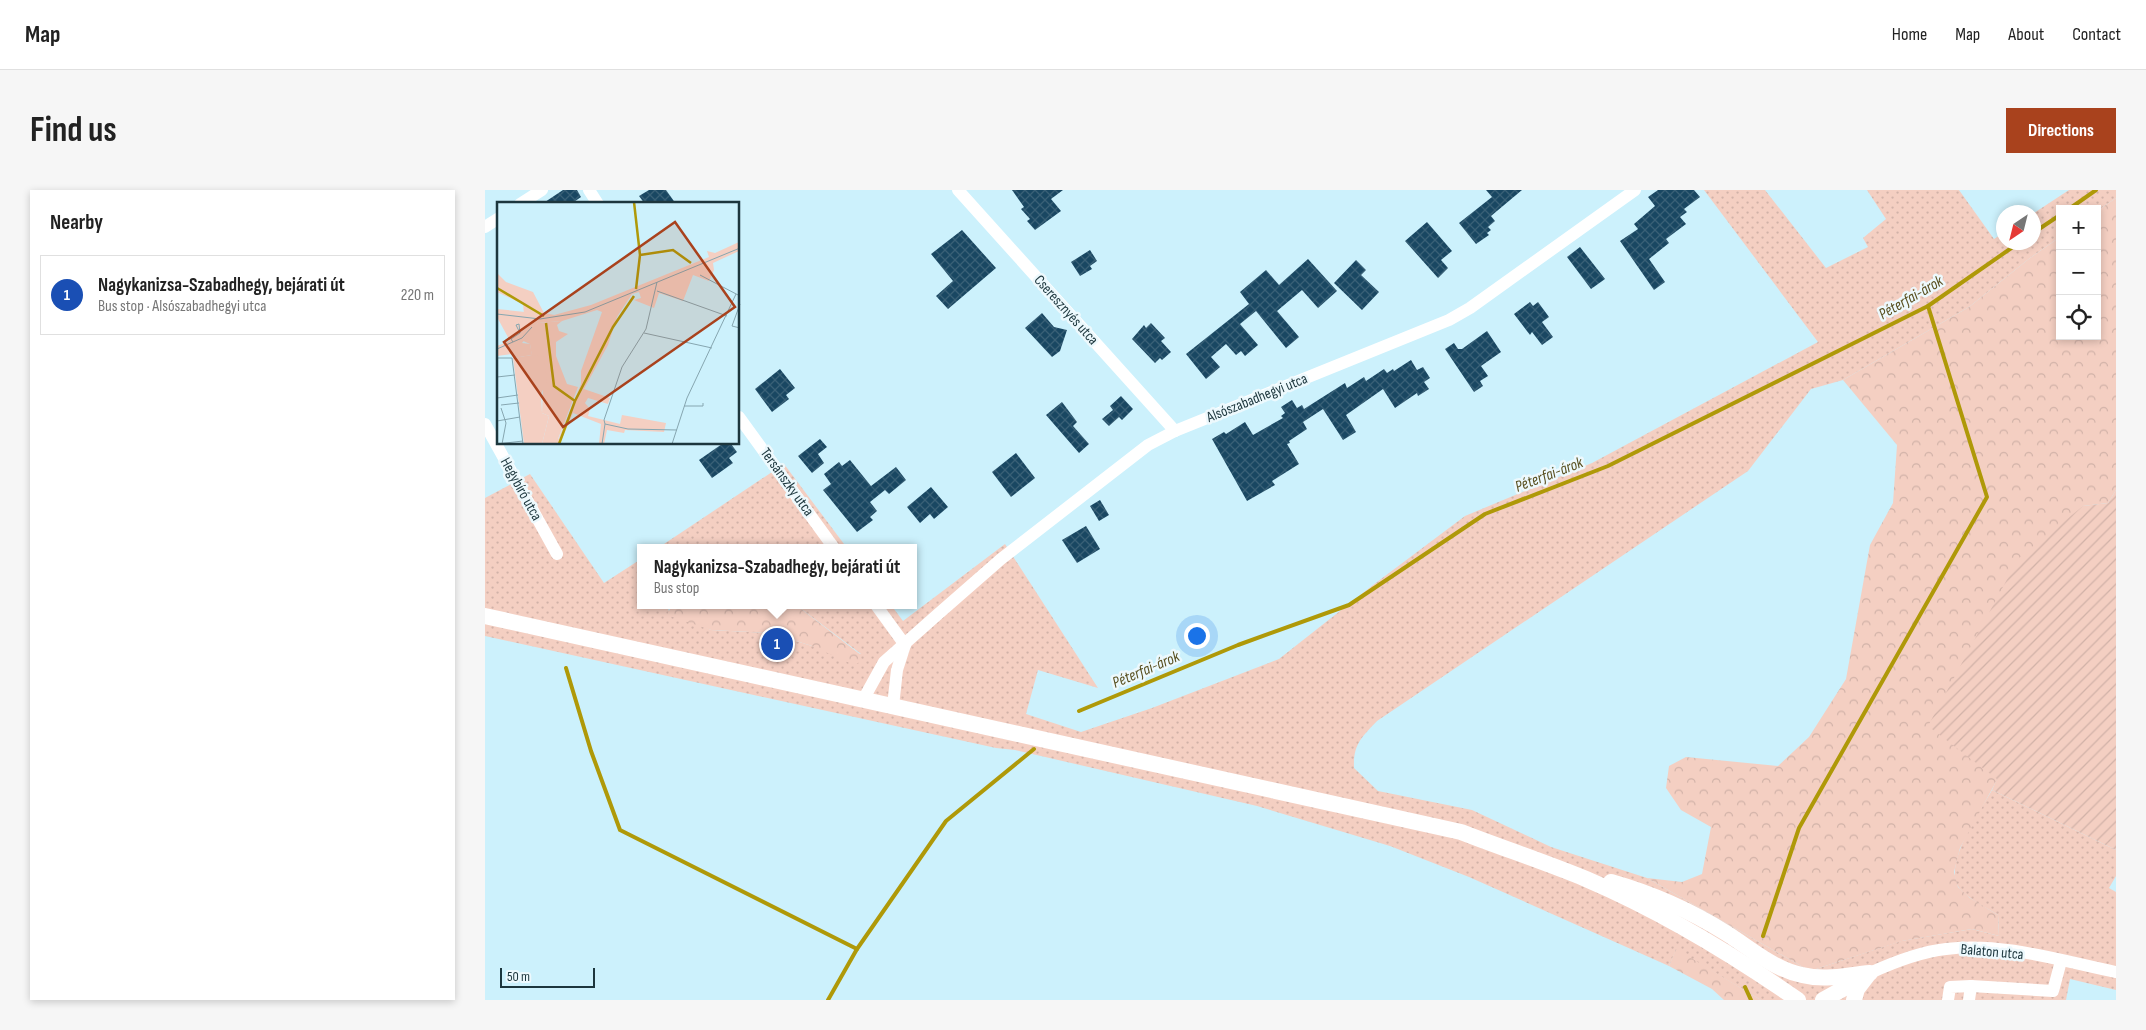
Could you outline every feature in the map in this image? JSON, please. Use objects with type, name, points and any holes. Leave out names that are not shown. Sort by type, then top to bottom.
[{"type":"main road","points":[[485,616],[1461,832],[1586,879],[1643,906],[1681,926],[1798,1000]]},
{"type":"main road","points":[[1586,879],[1611,882],[1637,890],[1704,922],[1780,967],[1801,975],[1825,979],[1870,973]]},
{"type":"main road","points":[[1823,1000],[1870,973]]},
{"type":"main road","points":[[1854,1000],[1857,988],[1870,973]]},
{"type":"street","points":[[524,202],[542,190]]},
{"type":"street","points":[[589,190],[597,202]]},
{"type":"street","name":"Cseresznyés utca","points":[[957,190],[1175,431]]},
{"type":"street","name":"Alsószabadhegyi utca","points":[[863,700],[884,662],[1001,559],[1148,445],[1175,431],[1460,314],[1635,190]]},
{"type":"street","points":[[485,227],[497,219]]},
{"type":"street","name":"Tersánszky utca","points":[[740,418],[831,544]]},
{"type":"street","name":"Hegybíró utca","points":[[485,424],[557,554]]},
{"type":"street","points":[[879,609],[905,645],[897,670],[893,706]]},
{"type":"street","name":"Balaton utca","points":[[1870,973],[1894,962],[1947,949],[2004,950],[2116,972]]},
{"type":"street","points":[[1948,1000],[1950,987],[1971,986],[2053,991],[2061,960]]},
{"type":"street","points":[[1969,1000],[1971,986]]},
{"type":"green space","points":[[1704,190],[1765,190],[1826,268],[1868,247],[1863,238],[1886,219],[1867,190],[1959,190],[1994,239],[1996,238],[1996,250],[2041,250],[2041,208],[2069,190],[2116,190],[2116,198],[2101,208],[2101,205],[2056,205],[2056,240],[1969,307],[1843,380],[1811,389],[1748,471],[1377,721],[1359,742],[1355,753],[1354,768],[1378,791],[1472,810],[1551,847],[1647,878],[1810,971],[1901,941],[1972,929],[1999,936],[1998,915],[1964,893],[1955,879],[1955,867],[1964,839],[1992,790],[2116,850],[2116,876],[2109,888],[2116,892],[2116,990],[2070,979],[2066,1000],[1761,1000],[1676,950],[1669,966],[1469,877],[1390,846],[1257,806],[1015,750],[996,748],[485,636],[485,498],[530,474],[604,583],[637,562],[637,609],[669,609],[711,630],[771,633],[812,646],[861,654],[801,609],[894,609],[903,621],[1005,544],[1098,688],[1038,670],[1026,714],[1081,732],[1152,708],[1279,659],[1465,516],[1592,463],[1818,342]]},
{"type":"green space","points":[[2116,198],[2116,490],[2108,503],[2083,506],[1997,780],[1960,848],[1954,872],[1958,887],[1970,898],[1998,915],[1999,936],[1972,929],[1902,941],[1810,971],[1647,878],[1682,882],[1702,874],[1711,827],[1681,810],[1666,788],[1669,766],[1686,757],[1778,766],[1809,737],[1846,679],[1870,545],[1893,503],[1897,445],[1843,380],[1969,307],[2056,240],[2056,340],[2101,340],[2101,208]]},
{"type":"green space","points":[[784,464],[844,544],[664,544]]},
{"type":"green space","points":[[2116,490],[2116,850],[1992,790],[1997,779],[1928,726],[2018,559],[2083,506],[2108,503]]},
{"type":"green space","points":[[670,609],[801,609],[861,655],[860,662],[854,665],[812,646],[771,633],[711,630],[667,615]]},
{"type":"green space","points":[[1676,949],[1761,1000],[1724,1000],[1712,989],[1669,966]]},
{"type":"building","points":[[563,190],[577,190],[581,197],[574,202],[545,202]]},
{"type":"building","points":[[649,190],[666,190],[675,202],[644,202],[639,196]]},
{"type":"building","points":[[1012,190],[1063,190],[1051,199],[1061,211],[1035,230],[1027,221],[1030,219],[1021,209],[1024,207]]},
{"type":"building","points":[[1486,190],[1522,190],[1491,216],[1495,221],[1488,227],[1491,230],[1487,233],[1489,235],[1476,244],[1459,223],[1492,197]]},
{"type":"building","points":[[1658,190],[1694,190],[1700,197],[1684,209],[1687,212],[1680,217],[1686,224],[1666,239],[1669,243],[1649,259],[1665,282],[1654,290],[1620,241],[1638,229],[1634,224],[1655,206],[1648,197]]},
{"type":"building","points":[[1427,222],[1452,251],[1441,260],[1448,268],[1438,278],[1405,241]]},
{"type":"building","points":[[962,230],[996,268],[948,309],[936,296],[953,281],[931,254]]},
{"type":"building","points":[[1580,247],[1605,279],[1591,289],[1567,257]]},
{"type":"building","points":[[1090,250],[1097,261],[1090,266],[1092,269],[1080,276],[1071,262]]},
{"type":"building","points":[[1308,259],[1337,291],[1318,308],[1302,290],[1277,311],[1299,337],[1286,348],[1256,311],[1240,324],[1258,345],[1245,356],[1241,351],[1236,355],[1226,344],[1211,357],[1220,367],[1206,379],[1186,354],[1249,304],[1240,292],[1266,270],[1279,285]]},
{"type":"building","points":[[1356,260],[1366,270],[1361,275],[1379,292],[1362,310],[1334,283]]},
{"type":"building","points":[[1530,302],[1533,306],[1538,302],[1549,317],[1542,322],[1553,337],[1542,345],[1532,332],[1530,335],[1514,314]]},
{"type":"building","points":[[1042,313],[1054,327],[1067,330],[1060,351],[1052,357],[1025,328]]},
{"type":"building","points":[[1151,323],[1165,338],[1161,341],[1171,352],[1155,363],[1132,339],[1144,325],[1146,328]]},
{"type":"building","points":[[1487,331],[1501,352],[1481,366],[1488,376],[1480,381],[1483,386],[1474,392],[1445,349],[1454,343],[1458,349],[1462,349]]},
{"type":"building","points":[[1411,360],[1417,370],[1423,367],[1430,378],[1424,382],[1429,389],[1418,396],[1417,393],[1395,408],[1383,389],[1346,415],[1356,432],[1343,440],[1323,409],[1303,422],[1307,429],[1287,444],[1299,464],[1272,481],[1275,485],[1247,501],[1212,439],[1224,432],[1226,434],[1245,422],[1253,435],[1283,418],[1281,416],[1285,413],[1281,407],[1292,400],[1297,408],[1302,405],[1304,409],[1345,383],[1347,388],[1364,377],[1366,381],[1384,369],[1387,373],[1393,369],[1394,371]]},
{"type":"building","points":[[780,369],[795,388],[786,395],[789,399],[772,412],[755,389]]},
{"type":"building","points":[[1121,396],[1133,409],[1122,420],[1119,417],[1109,426],[1102,419],[1113,410],[1110,406]]},
{"type":"building","points":[[1062,402],[1077,422],[1073,426],[1089,444],[1079,453],[1046,415]]},
{"type":"building","points":[[820,439],[827,447],[818,454],[824,463],[812,473],[798,456]]},
{"type":"building","points":[[721,445],[732,445],[737,452],[729,458],[733,463],[712,478],[699,460]]},
{"type":"building","points":[[1016,453],[1035,478],[1011,497],[992,472]]},
{"type":"building","points":[[850,460],[871,486],[896,467],[906,480],[889,494],[885,490],[870,502],[877,511],[870,517],[873,520],[857,532],[823,490],[831,484],[824,474],[839,462],[842,466]]},
{"type":"building","points":[[931,487],[948,507],[934,519],[930,514],[920,523],[907,507]]},
{"type":"building","points":[[1100,500],[1109,515],[1099,521],[1090,506]]},
{"type":"building","points":[[1086,526],[1100,549],[1077,563],[1062,540]]},
{"type":"waterway","name":"Péterfai-árok","points":[[2075,205],[2096,190]]},
{"type":"waterway","name":"Péterfai-árok","points":[[2041,228],[2056,218]]},
{"type":"waterway","name":"Péterfai-árok","points":[[1079,711],[1238,645],[1349,605],[1485,514],[1608,466],[1928,306],[2008,250]]},
{"type":"waterway","points":[[1763,936],[1799,828],[1987,497],[1928,306]]},
{"type":"waterway","points":[[566,668],[591,751],[620,830],[857,949]]},
{"type":"waterway","name":"Péterfai-árok","points":[[828,1000],[857,949],[946,821],[1034,749]]},
{"type":"waterway","points":[[1745,987],[1751,1000]]},
{"type":"place","name":"Nagykanizsa-Szabadhegy, bejárati út","points":[[777,644]]}]
